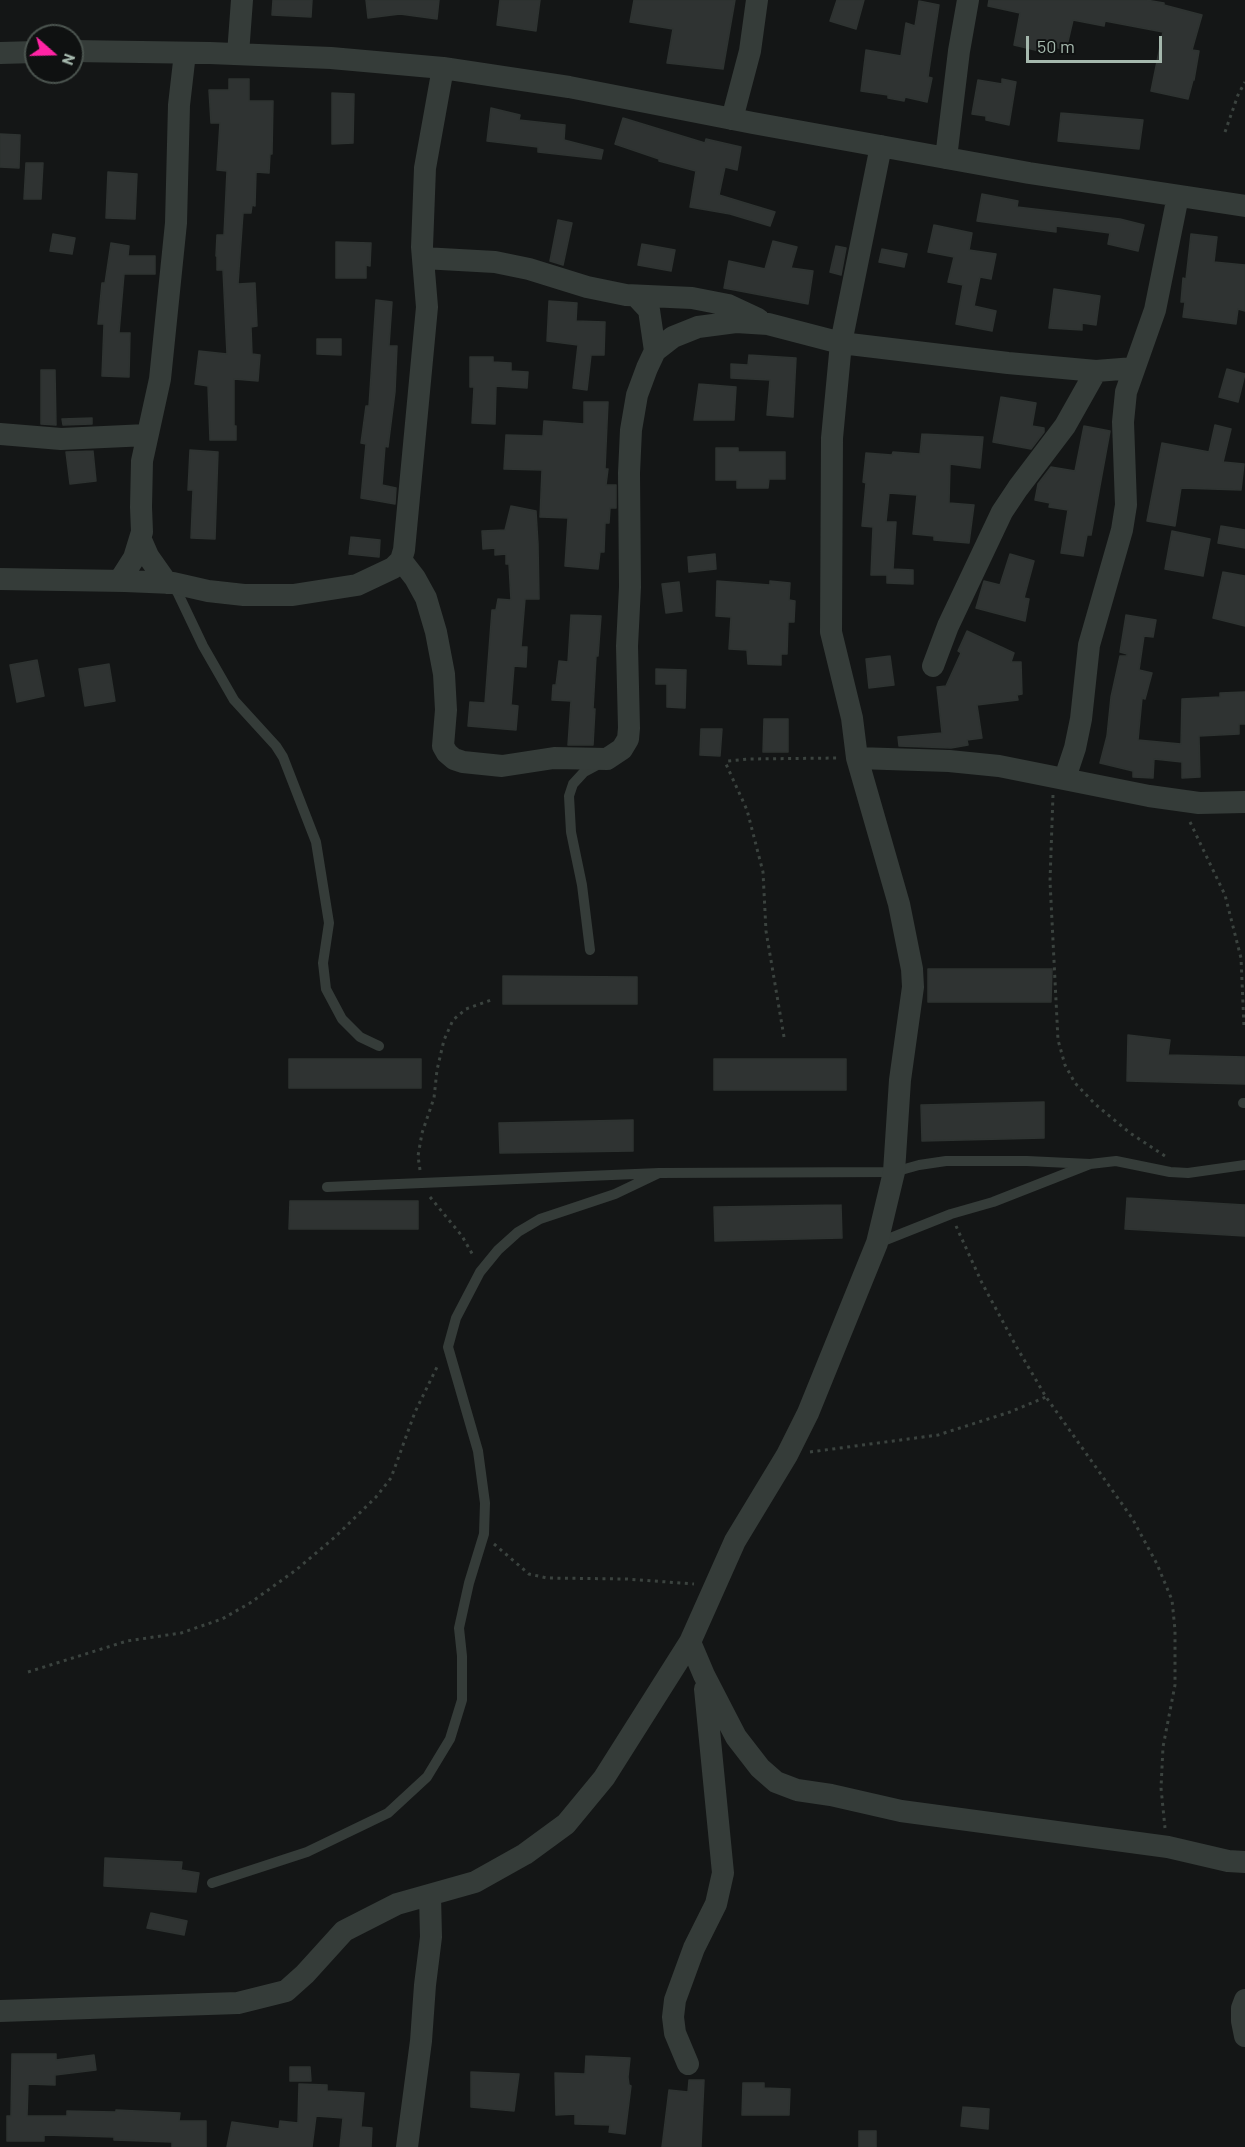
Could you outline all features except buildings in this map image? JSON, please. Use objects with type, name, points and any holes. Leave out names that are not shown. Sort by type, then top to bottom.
[{"type":"street","points":[[238,54],[242,0]]},
{"type":"street","points":[[732,118],[750,51],[757,0]]},
{"type":"street","points":[[946,158],[959,51],[968,0]]},
{"type":"street","points":[[84,51],[185,52],[332,58],[443,68],[569,87],[946,158],[1245,206]]},
{"type":"street","points":[[0,53],[24,52]]},
{"type":"street","points":[[120,580],[134,558],[141,540],[142,461],[157,399],[176,223],[179,105],[185,52]]},
{"type":"street","points":[[0,579],[120,580],[170,583],[243,595],[293,595],[357,585],[393,568],[401,560],[404,550],[427,307],[423,258],[425,168],[443,68]]},
{"type":"street","points":[[0,2011],[238,2003],[286,1991],[345,1931],[397,1904],[475,1882],[525,1854],[566,1824],[604,1778],[690,1642],[735,1541],[787,1455],[808,1413],[878,1244],[894,1172],[900,1080],[912,987],[912,969],[899,904],[857,758],[848,698],[831,632],[832,438],[841,343],[881,146]]},
{"type":"street","points":[[1059,777],[1075,748],[1081,719],[1089,645],[1122,530],[1126,505],[1123,422],[1126,392],[1155,310],[1178,196]]},
{"type":"street","points":[[423,258],[495,262],[529,268],[587,287],[636,296],[692,298],[728,305],[768,324],[841,343],[1096,371],[1134,368]]},
{"type":"street","points":[[636,296],[649,310],[655,351]]},
{"type":"street","points":[[401,560],[415,578],[426,598],[436,632],[444,674],[446,710],[443,746],[447,753],[463,762],[502,766],[554,758],[607,759],[622,749],[628,739],[629,728],[627,646],[630,587],[629,473],[631,430],[637,395],[655,351],[673,337],[698,327],[736,322],[768,324]]},
{"type":"street","points":[[933,666],[948,626],[1002,512],[1065,426],[1096,371]]},
{"type":"street","points":[[0,434],[61,439],[147,435]]},
{"type":"street","points":[[141,540],[148,556],[170,583]]},
{"type":"street","points":[[857,758],[949,761],[999,766],[1099,787],[1177,800],[1198,803],[1245,802]]},
{"type":"street","points":[[690,1642],[704,1676],[736,1737],[760,1768],[776,1782],[797,1790],[831,1795],[901,1811],[1168,1847],[1240,1865]]},
{"type":"street","points":[[688,2064],[675,2033],[673,2017],[675,2000],[694,1948],[716,1904],[723,1873],[704,1676]]},
{"type":"street","points":[[407,2147],[421,2041],[431,1936],[430,1895]]},
{"type":"street","points":[[1245,2000],[1242,2015],[1245,2036]]},
{"type":"lane","points":[[170,583],[234,700],[276,746],[283,758],[316,842],[329,923],[323,963],[326,989],[342,1019],[360,1037],[379,1046]]},
{"type":"lane","points":[[590,950],[582,885],[571,832],[568,796],[573,784],[584,772],[607,759]]},
{"type":"lane","points":[[327,1187],[659,1173],[894,1172],[946,1161],[1090,1164],[1116,1161],[1170,1172],[1188,1173],[1245,1165]]},
{"type":"lane","points":[[878,1244],[951,1214],[1015,1194],[1090,1164]]},
{"type":"lane","points":[[212,1883],[307,1852],[388,1813],[428,1777],[450,1739],[462,1700],[462,1656],[459,1628],[469,1582],[484,1534],[485,1503],[478,1451],[450,1362],[448,1347],[456,1318],[480,1272],[498,1250],[518,1232],[577,1206],[615,1194],[659,1173]]},
{"type":"path","points":[[1225,132],[1245,82]]},
{"type":"path","points":[[784,1036],[766,931],[763,872],[747,810],[726,764],[728,761],[749,759],[857,758]]},
{"type":"path","points":[[1059,777],[1050,881],[1058,1040],[1065,1065],[1075,1083],[1095,1104],[1130,1133],[1188,1173]]},
{"type":"path","points":[[1177,800],[1194,829],[1225,895],[1241,958],[1244,1027]]},
{"type":"path","points":[[480,1272],[472,1251],[462,1236],[421,1184],[418,1156],[422,1133],[434,1098],[437,1070],[444,1040],[453,1020],[466,1009],[494,999]]},
{"type":"path","points":[[951,1214],[982,1283],[1016,1346],[1046,1397],[1132,1518],[1157,1563],[1172,1600],[1175,1684],[1163,1747],[1161,1788],[1168,1847]]},
{"type":"path","points":[[28,1672],[127,1641],[181,1633],[222,1619],[250,1603],[296,1570],[335,1537],[376,1497],[391,1478],[415,1412],[448,1347]]},
{"type":"path","points":[[787,1455],[938,1435],[990,1419],[1046,1397]]},
{"type":"path","points":[[484,1534],[521,1569],[536,1576],[627,1579],[714,1586]]}]
